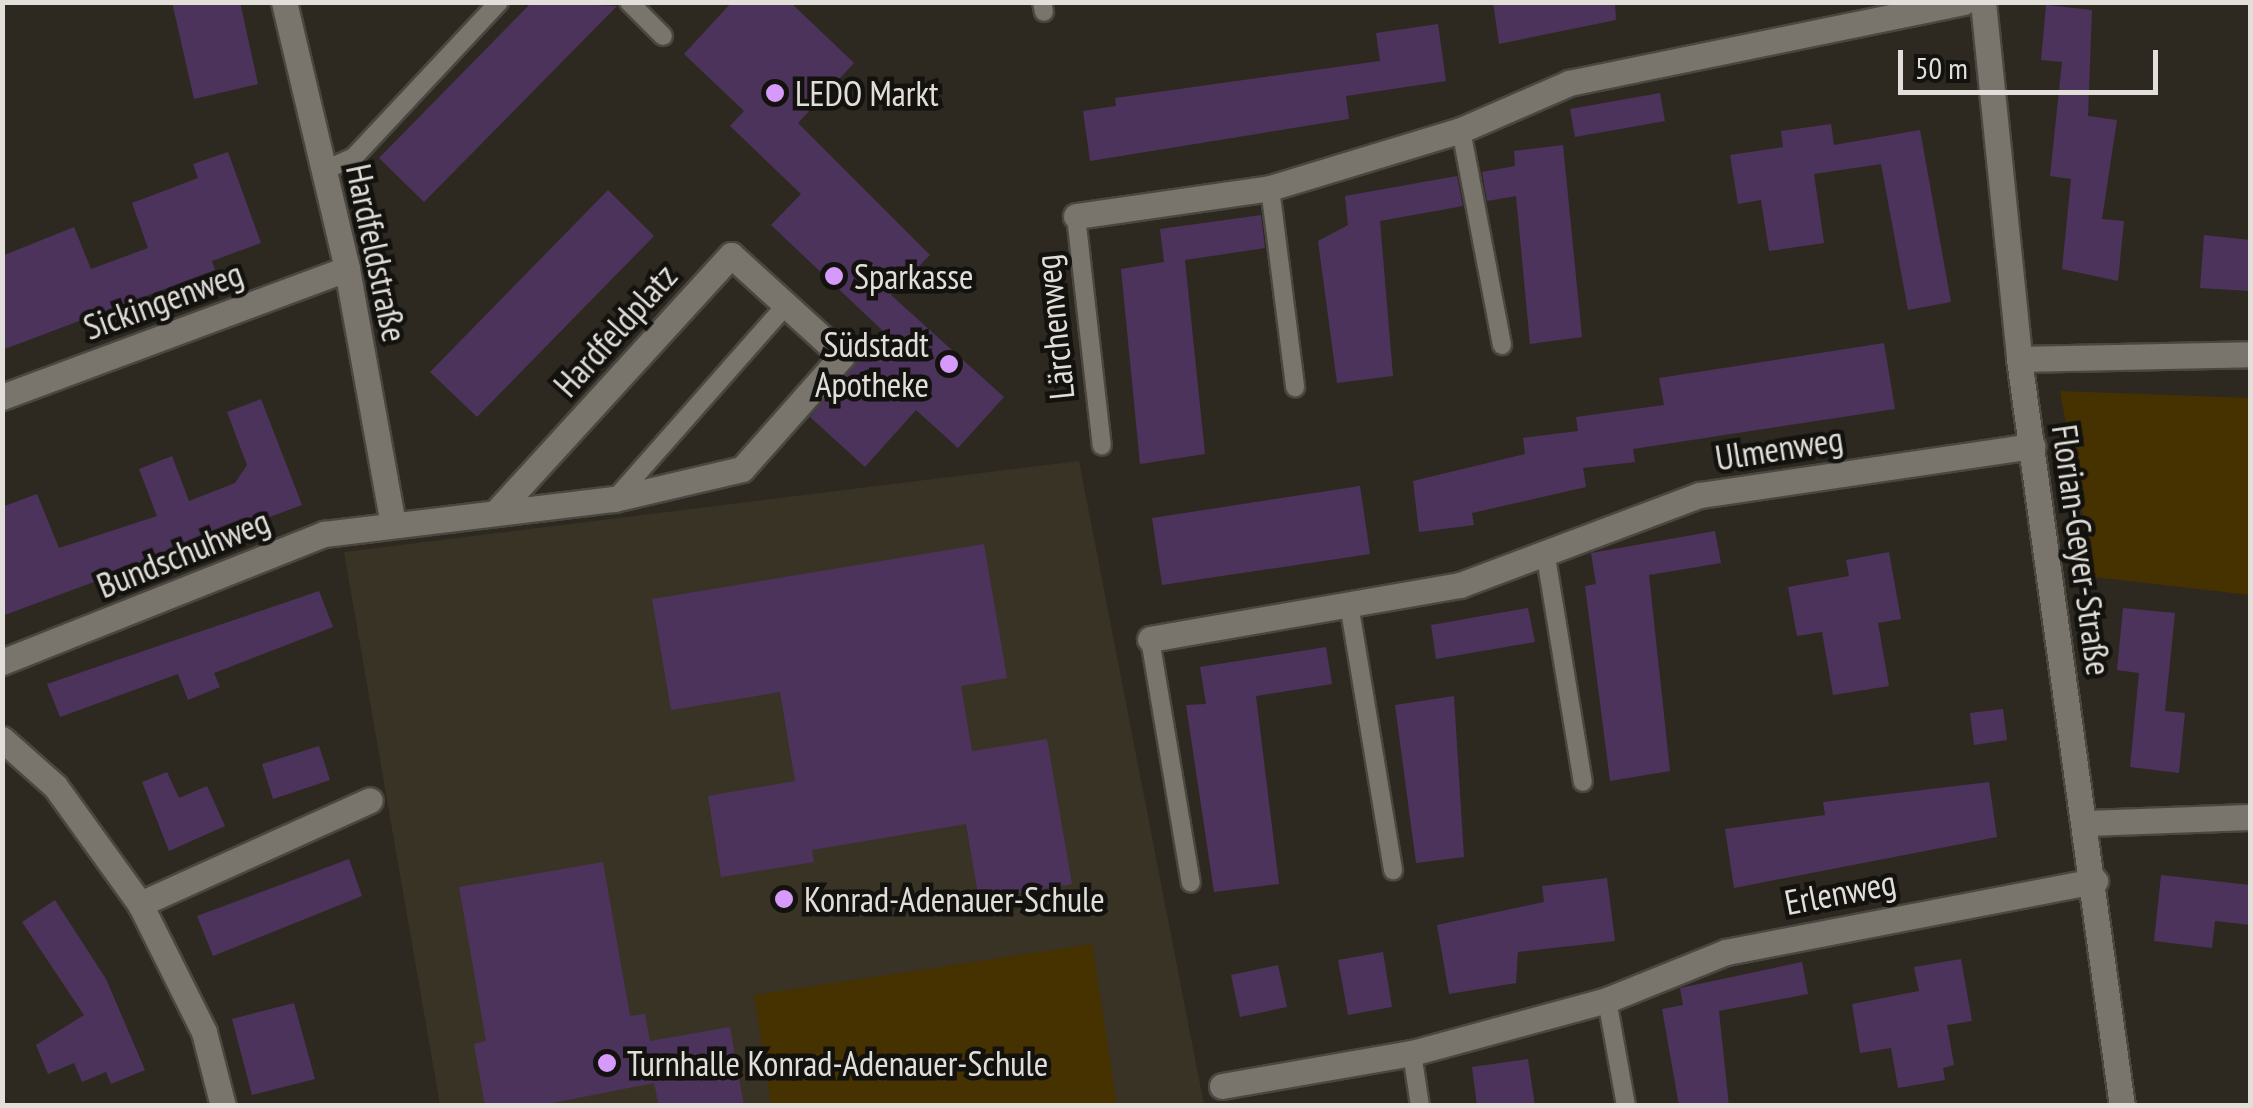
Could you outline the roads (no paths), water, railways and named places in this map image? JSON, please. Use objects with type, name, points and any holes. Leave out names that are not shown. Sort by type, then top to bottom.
[{"type":"street","name":"Hardfeldstraße","points":[[284,2],[347,269],[392,520]]},
{"type":"street","name":"Lärchenweg","points":[[1076,216],[1270,188],[1461,130],[1569,84],[1661,60],[1964,2]]},
{"type":"street","name":"Florian-Geyer-Straße","points":[[1984,2],[2020,359],[2095,880],[2122,1106]]},
{"type":"street","name":"Hardfeldplatz","points":[[392,520],[614,500],[742,469],[842,356],[730,255],[500,508]]},
{"type":"street","name":"Sickingenweg","points":[[2,396],[347,269]]},
{"type":"street","points":[[2020,359],[2250,354]]},
{"type":"street","name":"Ulmenweg","points":[[1150,639],[1350,610],[1460,585],[1700,495],[2032,446]]},
{"type":"street","name":"Bundschuhweg","points":[[2,662],[324,534],[392,520]]},
{"type":"street","points":[[2,739],[56,786],[140,904],[204,1032],[223,1106]]},
{"type":"street","points":[[140,904],[370,800]]},
{"type":"street","points":[[2086,823],[2250,817]]},
{"type":"street","name":"Erlenweg","points":[[1223,1096],[1412,1053],[1607,1000],[1726,952],[2095,880]]},
{"type":"lane","points":[[325,170],[354,157],[498,2]]},
{"type":"lane","points":[[629,2],[663,36]]},
{"type":"lane","points":[[1461,130],[1502,346]]},
{"type":"lane","points":[[1270,188],[1295,387]]},
{"type":"lane","name":"Lärchenweg","points":[[1076,216],[1102,446]]},
{"type":"lane","points":[[614,500],[785,306]]},
{"type":"lane","points":[[1545,551],[1584,782]]},
{"type":"lane","points":[[1350,610],[1392,870]]},
{"type":"lane","name":"Ulmenweg","points":[[1150,639],[1191,884]]},
{"type":"lane","points":[[1607,1000],[1626,1106]]},
{"type":"lane","points":[[1412,1053],[1420,1106]]},
{"type":"place","name":"LEDO Markt","points":[[775,93]]},
{"type":"place","name":"Sparkasse","points":[[834,276]]},
{"type":"place","name":"Südstadt Apotheke","points":[[949,364]]},
{"type":"place","name":"Konrad-Adenauer-Schule","points":[[784,899]]},
{"type":"place","name":"Turnhalle Konrad-Adenauer-Schule","points":[[607,1063]]}]
